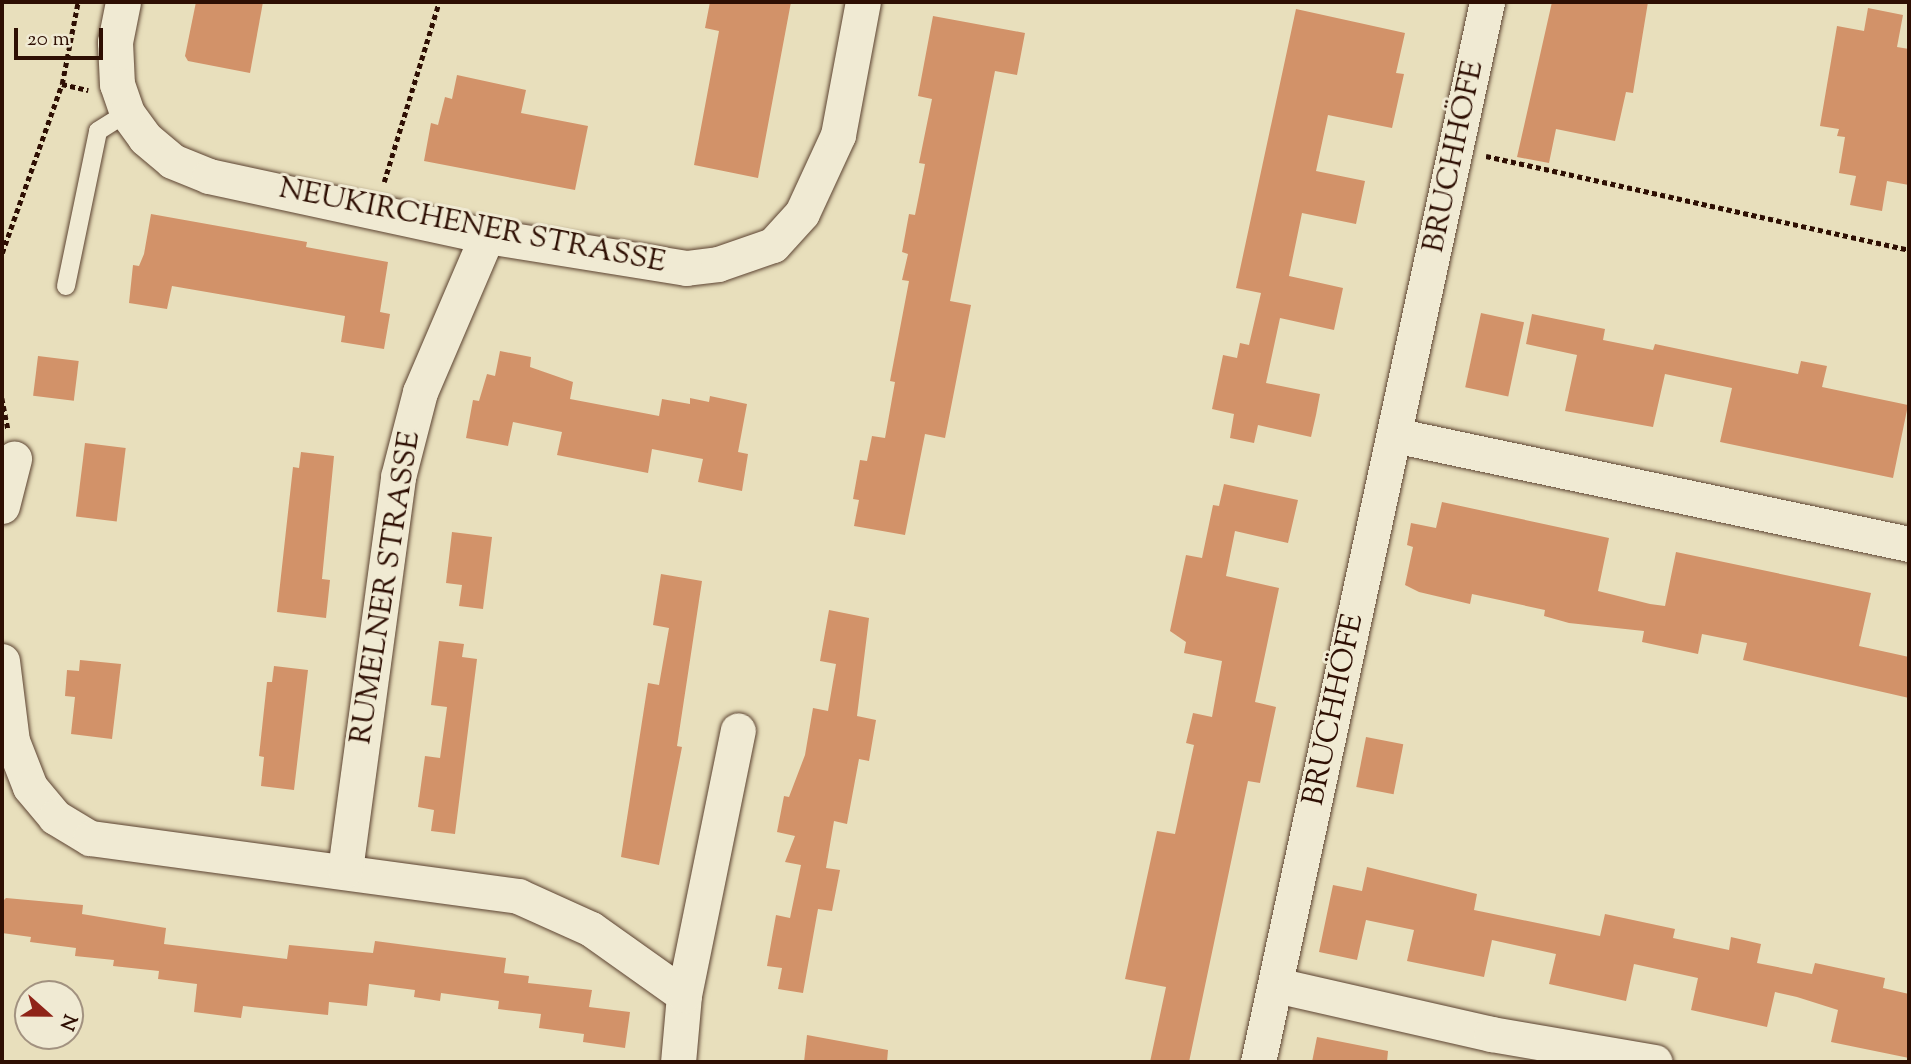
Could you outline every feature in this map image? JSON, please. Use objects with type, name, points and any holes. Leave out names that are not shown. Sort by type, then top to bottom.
[{"type":"street","points":[[122,98],[115,42],[123,2]]},
{"type":"street","name":"NEUKIRCHENER STRASSE","points":[[122,98],[145,138],[172,161],[209,176],[487,236],[686,268],[718,264],[773,244],[802,213],[838,135],[863,2]]},
{"type":"street","name":"BRUCHHÖFE","points":[[1258,1062],[1487,2]]},
{"type":"street","name":"RUMELNER STRASSE","points":[[345,870],[398,477],[420,393],[487,236]]},
{"type":"street","points":[[1394,435],[1909,544]]},
{"type":"street","points":[[2,506],[14,459]]},
{"type":"street","points":[[2,661],[12,741],[30,786],[55,817],[90,838],[345,870],[518,896],[591,929],[684,995]]},
{"type":"street","points":[[678,1062],[684,995],[738,730]]},
{"type":"street","points":[[1276,985],[1491,1034],[1655,1062]]},
{"type":"lane","points":[[66,286],[98,131],[122,98]]},
{"type":"path","points":[[2,253],[62,84],[78,2]]},
{"type":"path","points":[[375,210],[439,2]]},
{"type":"path","points":[[62,84],[122,98]]},
{"type":"path","points":[[1457,150],[1909,250]]},
{"type":"building","points":[[196,2],[263,2],[250,73],[188,61],[185,56]]},
{"type":"building","points":[[710,2],[791,2],[758,178],[694,165],[719,31],[705,28]]},
{"type":"building","points":[[1552,2],[1648,2],[1633,93],[1626,92],[1615,141],[1556,129],[1549,163],[1517,157]]},
{"type":"building","points":[[1868,8],[1903,15],[1897,47],[1909,49],[1909,185],[1887,181],[1882,211],[1850,205],[1856,176],[1839,173],[1845,137],[1837,136],[1839,129],[1820,126],[1837,26],[1864,31]]},
{"type":"building","points":[[1296,9],[1405,33],[1396,73],[1404,74],[1392,128],[1328,115],[1316,171],[1365,181],[1356,224],[1302,213],[1289,276],[1343,288],[1334,330],[1280,318],[1266,383],[1320,394],[1316,415],[1311,437],[1258,425],[1254,443],[1230,438],[1234,414],[1212,409],[1223,355],[1237,358],[1240,343],[1249,345],[1261,293],[1236,288]]},
{"type":"building","points":[[933,16],[1025,33],[1017,75],[995,71],[950,301],[971,305],[945,438],[925,434],[905,535],[854,526],[859,500],[853,499],[860,460],[867,461],[872,436],[885,438],[895,382],[890,381],[909,281],[902,280],[908,254],[902,252],[909,214],[915,215],[920,190],[925,164],[919,163],[932,99],[918,96]]},
{"type":"building","points":[[457,75],[526,90],[521,113],[588,126],[575,190],[424,161],[431,123],[438,125],[445,97],[452,99]]},
{"type":"building","points":[[151,214],[307,242],[306,247],[388,262],[380,312],[390,314],[384,349],[341,342],[345,316],[172,286],[167,309],[129,303],[133,265],[139,266],[144,254]]},
{"type":"building","points":[[1481,313],[1524,322],[1508,396],[1465,387]]},
{"type":"building","points":[[1532,314],[1605,329],[1603,340],[1653,350],[1655,344],[1798,374],[1801,361],[1827,366],[1822,387],[1908,405],[1893,478],[1720,442],[1732,388],[1665,374],[1653,427],[1565,411],[1577,355],[1526,344]]},
{"type":"building","points":[[500,351],[531,357],[530,367],[573,382],[570,399],[659,416],[662,399],[690,404],[690,398],[709,402],[710,396],[747,404],[738,452],[748,454],[742,491],[698,482],[703,459],[652,449],[648,473],[557,455],[562,432],[513,422],[508,446],[466,438],[473,400],[479,401],[487,374],[495,376]]},
{"type":"building","points":[[38,356],[79,361],[74,401],[33,396]]},
{"type":"building","points":[[85,443],[126,448],[117,521],[76,516]]},
{"type":"building","points":[[301,452],[334,456],[322,579],[330,580],[326,618],[277,612],[293,467],[299,468]]},
{"type":"building","points":[[1224,484],[1298,500],[1288,543],[1235,531],[1226,576],[1279,588],[1255,702],[1276,707],[1260,783],[1248,781],[1189,1062],[1150,1062],[1166,987],[1125,979],[1157,831],[1175,834],[1194,745],[1186,743],[1193,713],[1212,717],[1222,661],[1184,653],[1186,642],[1170,631],[1186,555],[1202,558],[1213,505],[1219,506]]},
{"type":"building","points":[[1442,502],[1609,538],[1598,591],[1650,604],[1665,606],[1676,552],[1871,593],[1859,646],[1909,657],[1909,698],[1743,660],[1747,643],[1702,634],[1698,654],[1642,642],[1644,631],[1569,623],[1544,616],[1545,610],[1472,594],[1470,604],[1419,592],[1405,585],[1413,547],[1407,545],[1411,523],[1436,528]]},
{"type":"building","points":[[452,532],[492,537],[483,609],[459,606],[462,585],[446,583]]},
{"type":"building","points":[[661,574],[702,581],[677,746],[682,747],[659,865],[621,857],[648,683],[659,685],[669,628],[653,625]]},
{"type":"building","points":[[829,610],[869,618],[857,716],[876,720],[869,761],[859,759],[847,824],[834,821],[826,868],[840,870],[832,911],[818,909],[803,993],[778,989],[782,968],[767,966],[776,915],[790,918],[801,865],[785,862],[795,836],[777,832],[784,796],[789,797],[805,755],[813,708],[828,711],[836,664],[820,661]]},
{"type":"building","points":[[439,641],[464,644],[462,657],[477,659],[455,834],[431,831],[434,810],[418,807],[425,756],[440,758],[447,707],[431,705]]},
{"type":"building","points":[[80,660],[121,664],[112,739],[71,734],[75,697],[65,696],[67,670],[79,671]]},
{"type":"building","points":[[274,666],[308,670],[294,790],[261,786],[264,757],[259,756],[267,682],[272,682]]},
{"type":"building","points":[[1366,737],[1403,744],[1394,794],[1356,787]]},
{"type":"building","points":[[1367,867],[1477,894],[1474,910],[1600,936],[1605,914],[1675,929],[1673,938],[1729,950],[1731,937],[1761,944],[1757,963],[1812,974],[1815,963],[1885,978],[1883,988],[1909,994],[1909,1058],[1831,1042],[1838,1010],[1775,992],[1767,1027],[1691,1010],[1698,978],[1634,964],[1626,1001],[1549,984],[1556,954],[1492,940],[1484,977],[1407,961],[1414,930],[1366,920],[1357,960],[1319,952],[1333,885],[1362,891]]},
{"type":"building","points":[[6,898],[83,905],[82,914],[166,928],[164,944],[287,959],[289,945],[373,953],[375,941],[506,958],[504,973],[529,976],[528,983],[592,990],[589,1007],[630,1012],[625,1048],[583,1042],[584,1034],[539,1028],[541,1014],[498,1009],[499,1001],[441,993],[440,1001],[414,997],[415,990],[369,984],[367,1006],[329,1002],[328,1015],[243,1006],[241,1018],[194,1012],[197,984],[158,979],[159,971],[113,966],[114,960],[75,956],[76,948],[30,942],[31,937],[2,933],[2,902]]},
{"type":"building","points":[[807,1035],[888,1050],[887,1062],[804,1062]]},
{"type":"building","points":[[1317,1037],[1388,1051],[1387,1062],[1312,1062]]}]
